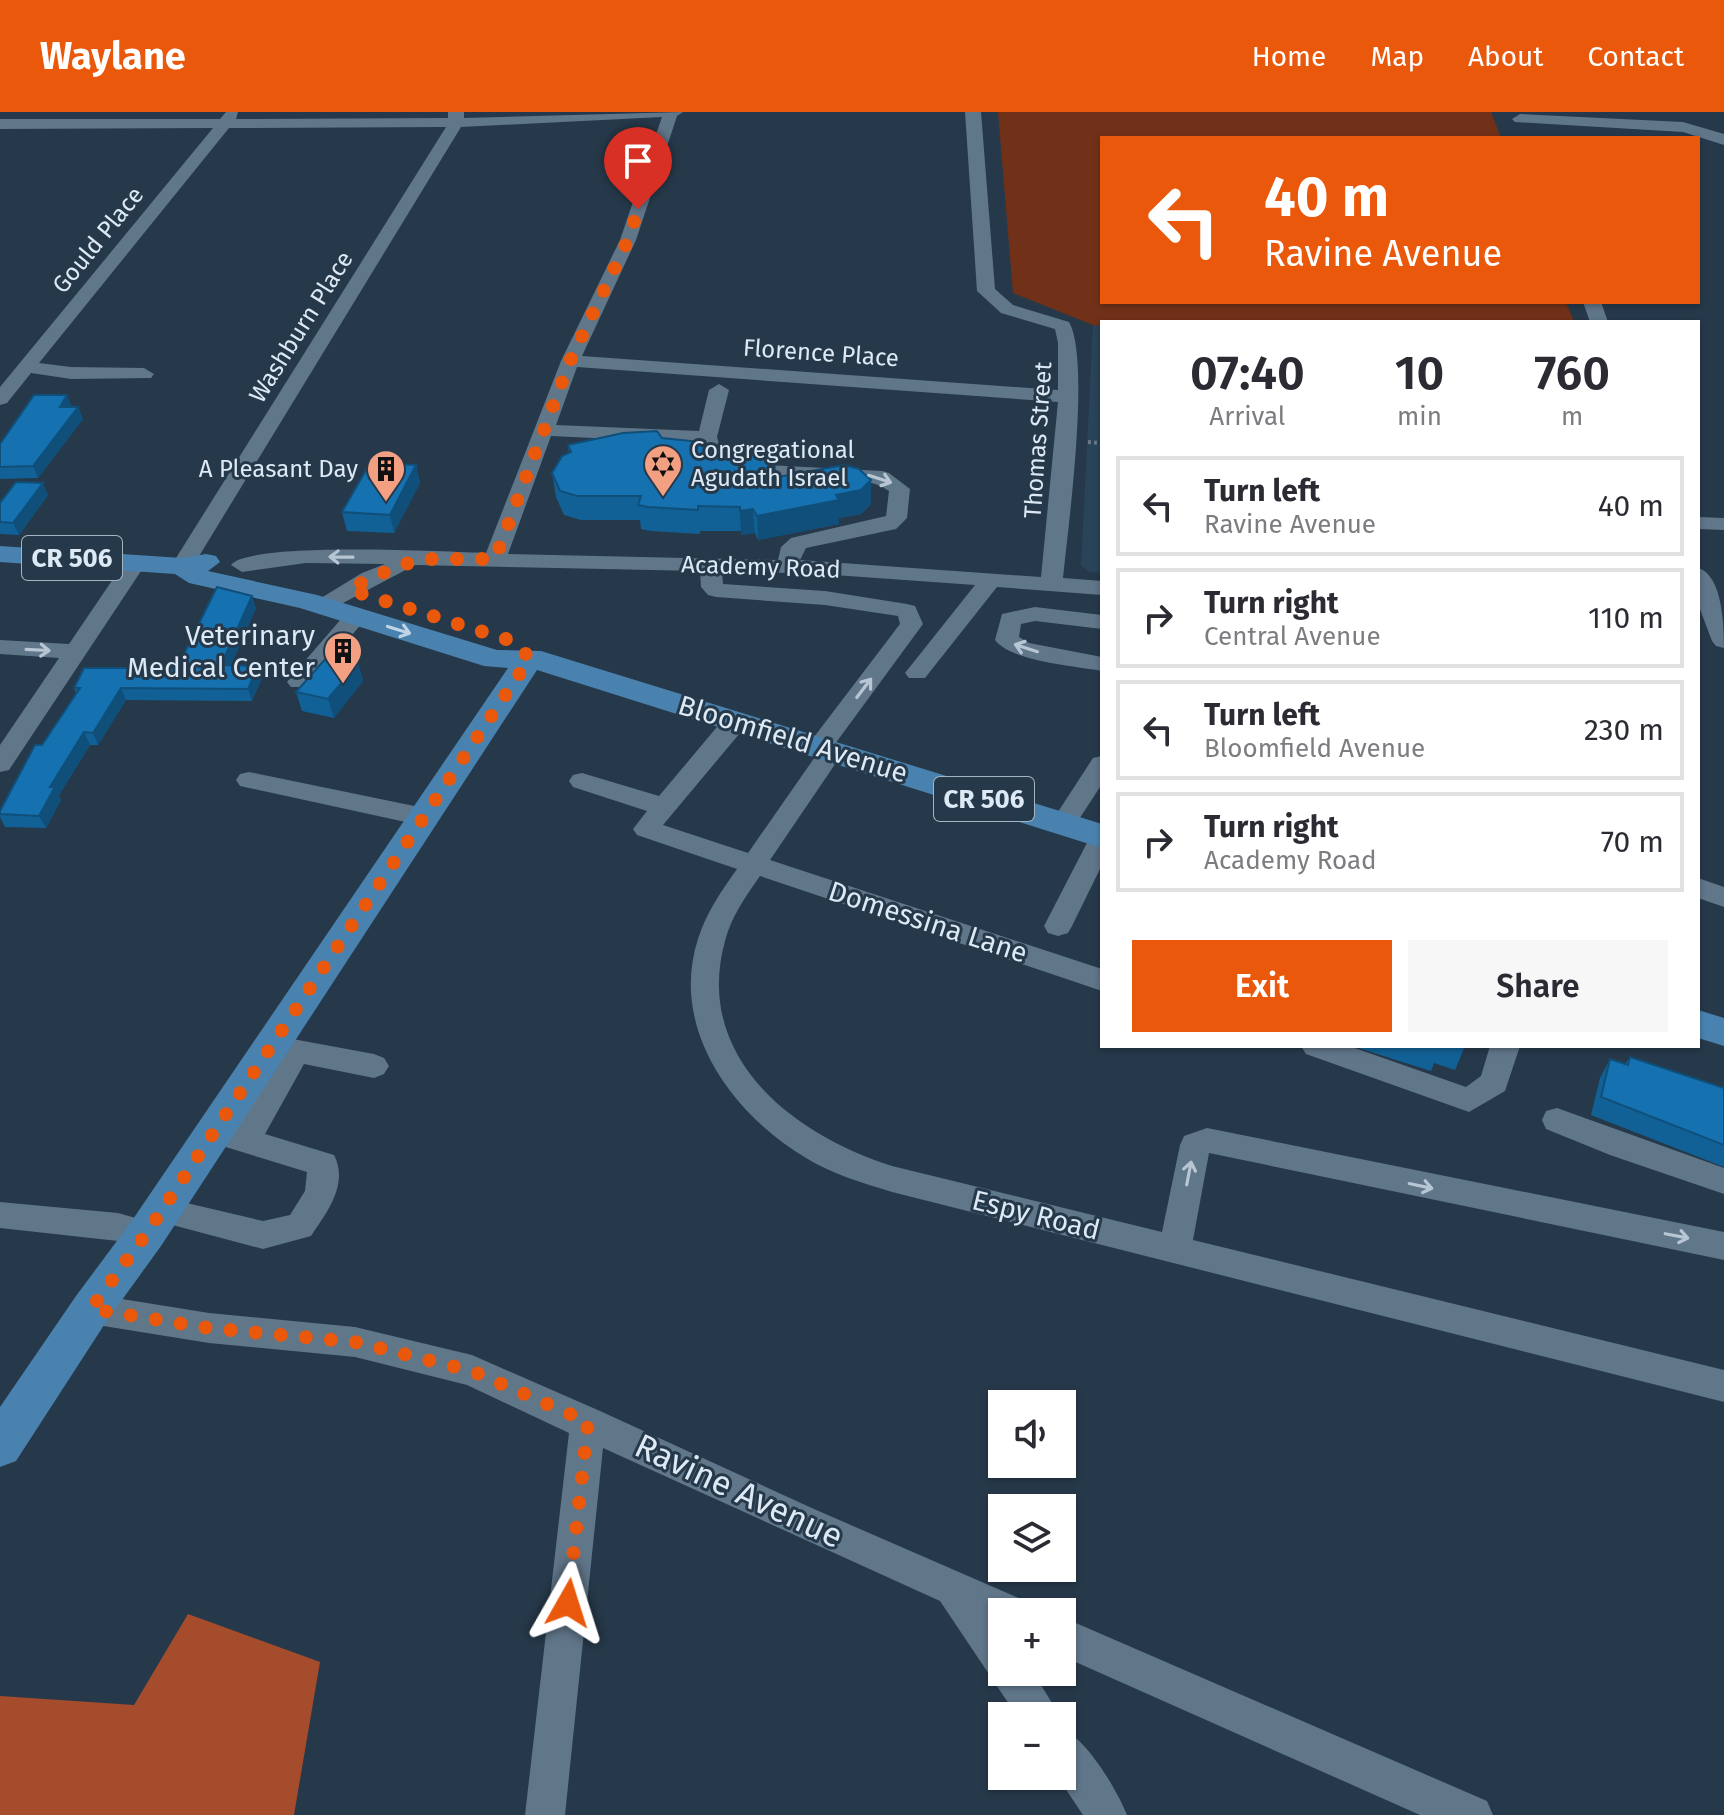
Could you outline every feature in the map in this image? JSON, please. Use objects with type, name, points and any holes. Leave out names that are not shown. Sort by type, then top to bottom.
[{"type":"main road","name":"Bloomfield Avenue","points":[[3,558],[182,566],[211,561],[242,565],[353,603],[495,659],[530,658],[1100,835]]},
{"type":"main road","name":"Bloomfield Avenue","points":[[182,566],[199,577],[268,590],[324,606],[353,603]]},
{"type":"main road","points":[[0,1446],[91,1309],[154,1222],[230,1136],[424,817],[530,658]]},
{"type":"main road","points":[[1700,1025],[1724,1032]]},
{"type":"street","points":[[0,124],[229,118],[456,117],[550,121],[673,112],[628,240],[570,361],[495,559]]},
{"type":"street","name":"Thomas Street","points":[[973,112],[986,291],[1007,309],[1063,326],[1069,343],[1068,397],[1051,584]]},
{"type":"street","points":[[1527,136],[1519,116],[1683,127],[1724,140]]},
{"type":"street","name":"Washburn Place","points":[[182,566],[456,117]]},
{"type":"street","name":"Gould Place","points":[[0,399],[229,118]]},
{"type":"street","name":"Florence Place","points":[[570,361],[1068,397]]},
{"type":"street","points":[[26,367],[71,373],[144,374]]},
{"type":"street","points":[[719,390],[707,437],[712,454],[732,466],[757,470],[866,474],[882,477],[900,489],[896,518],[888,524],[792,547],[778,594]]},
{"type":"street","points":[[544,430],[707,437]]},
{"type":"street","points":[[1700,523],[1724,524]]},
{"type":"street","name":"Academy Road","points":[[242,565],[306,556],[785,566],[1100,588]]},
{"type":"street","name":"Academy Road","points":[[353,603],[370,578],[419,559]]},
{"type":"street","points":[[0,764],[136,562]]},
{"type":"street","points":[[711,565],[712,587],[716,590],[825,598],[836,569]]},
{"type":"street","points":[[917,673],[991,580]]},
{"type":"street","points":[[1700,582],[1714,635]]},
{"type":"street","name":"Espy Road","points":[[825,598],[901,608],[912,624],[826,749],[726,906],[710,943],[705,963],[705,1004],[713,1035],[726,1065],[756,1104],[774,1121],[820,1151],[892,1179],[1724,1386]]},
{"type":"street","points":[[299,682],[353,603]]},
{"type":"street","points":[[972,604],[1010,619],[1035,614],[1100,622]]},
{"type":"street","points":[[1010,619],[1007,640],[1022,649],[1100,664]]},
{"type":"street","points":[[0,647],[75,652]]},
{"type":"street","points":[[582,781],[664,807],[736,721]]},
{"type":"street","points":[[1063,824],[1100,767]]},
{"type":"street","points":[[249,780],[424,817]]},
{"type":"street","name":"Domessina Lane","points":[[664,807],[646,829],[1100,979]]},
{"type":"street","points":[[1058,926],[1100,837]]},
{"type":"street","points":[[1700,889],[1724,897]]},
{"type":"street","points":[[283,1048],[374,1066]]},
{"type":"street","points":[[1322,1048],[1469,1100],[1494,1083],[1504,1048]]},
{"type":"street","points":[[1557,1120],[1621,1146],[1724,1181]]},
{"type":"street","points":[[0,1215],[118,1227],[154,1222],[263,1235],[300,1226],[321,1194],[323,1164],[230,1136]]},
{"type":"street","points":[[1175,1249],[1192,1155],[1195,1145],[1207,1140],[1536,1210],[1724,1246]]},
{"type":"street","name":"Ravine Avenue","points":[[91,1309],[209,1328],[355,1342],[472,1371],[801,1522],[988,1603]]},
{"type":"street","points":[[545,1815],[588,1422]]},
{"type":"street","points":[[953,1588],[988,1639]]},
{"type":"street","points":[[1076,1642],[1473,1815]]},
{"type":"street","points":[[1076,1770],[1107,1815]]},
{"type":"path","points":[[1087,442],[1100,443]]},
{"type":"shaded area","points":[[998,112],[1491,112],[1500,136],[1100,136],[1100,304],[1567,304],[1573,320],[1100,320],[1100,326],[1013,293]]},
{"type":"shaded area","points":[[1093,325],[1100,326],[1100,573],[1089,572],[1081,565]]},
{"type":"shaded area","points":[[188,1614],[320,1662],[294,1815],[0,1815],[0,1696],[134,1705]]},
{"type":"building","points":[[34,395],[67,395],[60,407],[78,407],[33,466],[0,467],[0,444]]},
{"type":"building","points":[[657,431],[662,438],[700,442],[775,458],[767,479],[844,465],[859,469],[871,480],[861,490],[836,495],[839,500],[757,516],[753,509],[740,511],[740,507],[698,506],[698,510],[648,507],[638,505],[641,496],[577,496],[560,491],[552,473],[562,456],[571,452],[568,445],[623,433]]},
{"type":"building","points":[[370,463],[416,465],[390,515],[342,512]]},
{"type":"building","points":[[16,482],[43,483],[13,523],[0,522],[0,503]]},
{"type":"building","points":[[217,587],[252,596],[221,665],[258,666],[248,689],[121,688],[93,733],[84,732],[50,787],[55,787],[39,816],[0,814],[35,745],[42,745],[80,688],[74,688],[84,668],[177,668]]},
{"type":"building","points":[[327,657],[358,663],[328,699],[296,692]]},
{"type":"building","points":[[1630,1057],[1724,1088],[1724,1145],[1601,1097],[1610,1059],[1628,1065]]},
{"type":"place","name":"Congregational Agudath Israel","points":[[663,498]]},
{"type":"place","name":"A Pleasant Day","points":[[386,503]]},
{"type":"place","name":"Veterinary Medical Center","points":[[343,685]]},
{"type":"route","points":[[568,1603],[588,1422],[472,1371],[355,1342],[209,1328],[91,1309],[146,1234],[530,658],[512,641],[350,590],[370,578],[419,559],[495,559],[570,361],[628,240],[638,209]]}]
